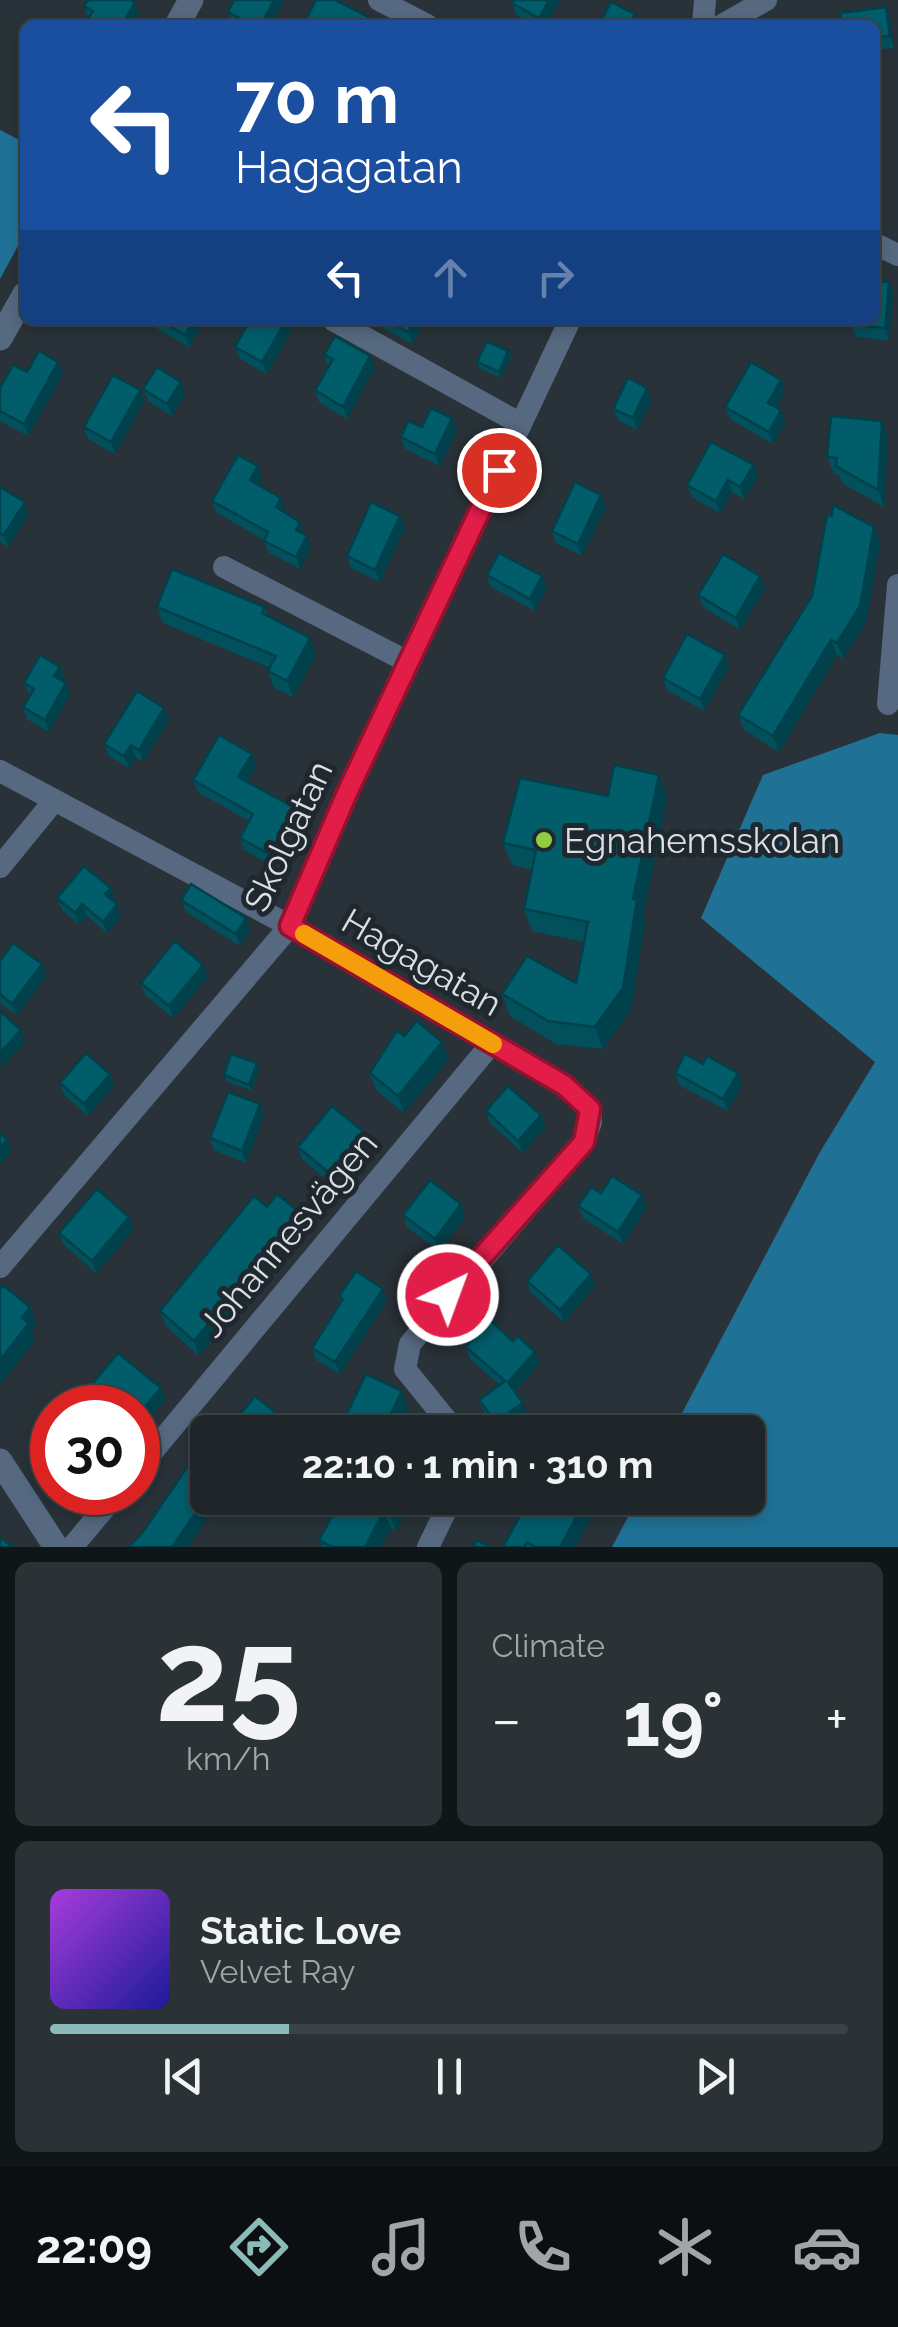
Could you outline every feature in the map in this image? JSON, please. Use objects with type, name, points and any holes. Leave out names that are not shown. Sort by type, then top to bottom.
[{"type":"street","points":[[379,0],[417,20]]},
{"type":"street","points":[[731,20],[766,0]]},
{"type":"street","points":[[0,338],[20,303]]},
{"type":"street","points":[[342,325],[521,424]]},
{"type":"street","name":"Skolgatan","points":[[0,1267],[290,926],[408,662],[568,325]]},
{"type":"street","points":[[224,567],[408,662]]},
{"type":"street","points":[[888,704],[898,585]]},
{"type":"street","name":"Hagagatan","points":[[0,771],[290,926],[564,1085],[590,1109],[584,1142],[410,1344],[405,1369],[442,1415]]},
{"type":"street","points":[[0,868],[53,802]]},
{"type":"street","name":"Johannesvägen","points":[[160,1443],[492,1044]]},
{"type":"street","points":[[0,1461],[56,1547]]},
{"type":"street","points":[[72,1547],[99,1515]]},
{"type":"street","points":[[428,1547],[444,1515]]},
{"type":"shaded area","points":[[0,130],[20,140],[20,242],[0,279]]},
{"type":"shaded area","points":[[880,733],[898,735],[898,1547],[612,1547],[629,1515],[765,1515],[765,1415],[681,1415],[820,1152],[875,1062],[701,918],[763,775]]},
{"type":"building","points":[[88,0],[135,2],[125,20],[90,20],[93,11],[84,6]]},
{"type":"building","points":[[234,0],[274,0],[264,20],[243,20],[228,12]]},
{"type":"building","points":[[316,0],[335,0],[374,20],[306,20]]},
{"type":"building","points":[[549,0],[539,18],[512,3]]},
{"type":"building","points":[[611,2],[635,14],[632,20],[602,20]]},
{"type":"building","points":[[886,7],[890,36],[880,37],[880,20],[841,20],[840,13]]},
{"type":"building","points":[[880,281],[889,282],[885,328],[851,325],[880,325]]},
{"type":"building","points":[[168,325],[191,325],[185,335]]},
{"type":"building","points":[[247,325],[283,325],[262,362],[235,347]]},
{"type":"building","points":[[335,336],[370,356],[343,407],[315,390],[333,359],[324,355]]},
{"type":"building","points":[[487,341],[508,351],[499,372],[477,362]]},
{"type":"building","points":[[39,351],[58,362],[24,424],[0,411],[0,388],[13,365],[27,372]]},
{"type":"building","points":[[751,362],[781,380],[768,403],[781,410],[769,432],[725,407]]},
{"type":"building","points":[[157,367],[181,382],[167,404],[143,389]]},
{"type":"building","points":[[113,375],[140,390],[111,442],[84,427]]},
{"type":"building","points":[[628,378],[647,388],[633,418],[613,409]]},
{"type":"building","points":[[431,408],[452,418],[435,454],[401,437],[408,421],[422,427]]},
{"type":"building","points":[[831,416],[882,421],[878,490],[836,466],[837,458],[827,457]]},
{"type":"building","points":[[711,442],[754,465],[740,487],[728,480],[716,501],[687,485]]},
{"type":"building","points":[[238,455],[258,466],[250,480],[281,498],[276,507],[300,522],[296,530],[307,536],[296,557],[264,541],[268,532],[212,501]]},
{"type":"building","points":[[575,482],[601,495],[578,544],[552,531]]},
{"type":"building","points":[[0,487],[25,502],[4,535],[0,533]]},
{"type":"building","points":[[371,502],[400,516],[375,570],[347,556]]},
{"type":"building","points":[[833,505],[874,527],[860,606],[837,643],[831,640],[773,736],[738,715],[812,596],[827,515],[832,516]]},
{"type":"building","points":[[499,553],[542,576],[530,599],[487,575]]},
{"type":"building","points":[[723,554],[760,576],[736,618],[698,595]]},
{"type":"building","points":[[172,569],[265,607],[262,613],[310,638],[287,681],[268,671],[276,656],[157,607]]},
{"type":"building","points":[[687,634],[725,655],[700,699],[663,678]]},
{"type":"building","points":[[40,655],[60,667],[54,676],[66,683],[45,720],[23,707],[34,689],[24,683]]},
{"type":"building","points":[[137,691],[164,708],[139,750],[131,745],[124,756],[104,744]]},
{"type":"building","points":[[219,735],[252,754],[238,777],[295,808],[269,854],[240,838],[253,814],[193,780]]},
{"type":"building","points":[[614,765],[659,775],[633,899],[637,900],[623,988],[595,1027],[548,1021],[502,994],[527,956],[576,983],[588,922],[524,909],[536,850],[503,843],[520,778],[608,796]]},
{"type":"building","points":[[84,866],[111,888],[105,894],[117,904],[103,922],[82,904],[75,913],[57,898]]},
{"type":"building","points":[[191,884],[246,918],[236,934],[181,900]]},
{"type":"building","points":[[175,941],[203,965],[169,1006],[141,983]]},
{"type":"building","points":[[13,943],[42,964],[12,1004],[0,994],[0,961]]},
{"type":"building","points":[[0,1014],[21,1030],[0,1053]]},
{"type":"building","points":[[417,1021],[442,1042],[398,1096],[370,1073],[397,1030],[404,1036]]},
{"type":"building","points":[[86,1053],[110,1074],[84,1104],[60,1083]]},
{"type":"building","points":[[231,1054],[257,1063],[249,1085],[224,1075]]},
{"type":"building","points":[[685,1054],[703,1064],[707,1056],[738,1073],[723,1099],[675,1073]]},
{"type":"building","points":[[508,1086],[541,1115],[518,1141],[486,1111]]},
{"type":"building","points":[[228,1092],[260,1104],[242,1151],[210,1138]]},
{"type":"building","points":[[332,1106],[365,1133],[328,1172],[298,1147]]},
{"type":"building","points":[[612,1176],[642,1195],[618,1232],[578,1206],[591,1187],[601,1193]]},
{"type":"building","points":[[430,1180],[461,1204],[435,1239],[403,1215]]},
{"type":"building","points":[[97,1189],[129,1217],[92,1261],[59,1233]]},
{"type":"building","points":[[277,1194],[298,1211],[194,1341],[160,1311],[254,1196],[267,1207]]},
{"type":"building","points":[[558,1245],[591,1274],[560,1310],[527,1281]]},
{"type":"building","points":[[356,1271],[383,1289],[335,1362],[312,1348]]},
{"type":"building","points":[[3,1285],[30,1307],[22,1318],[29,1323],[0,1360],[0,1289]]},
{"type":"building","points":[[490,1320],[513,1341],[518,1336],[535,1352],[508,1382],[523,1403],[506,1415],[491,1415],[479,1400],[505,1381],[466,1347]]},
{"type":"building","points":[[118,1353],[157,1385],[91,1385]]},
{"type":"building","points":[[366,1374],[402,1391],[390,1415],[346,1415]]},
{"type":"building","points":[[255,1396],[276,1413],[274,1415],[240,1415]]},
{"type":"building","points":[[190,1467],[190,1515],[194,1515],[172,1547],[129,1547],[155,1515],[160,1515],[160,1507]]},
{"type":"building","points":[[333,1515],[382,1515],[365,1547],[333,1547],[319,1540]]},
{"type":"building","points":[[520,1515],[578,1515],[560,1547],[536,1547],[527,1542],[524,1547],[503,1547]]},
{"type":"building","points":[[0,1538],[14,1547],[0,1547]]},
{"type":"slow traffic","points":[[304,934],[493,1044]]},
{"type":"place","name":"Egnahemsskolan","points":[[544,840]]},
{"type":"route","points":[[448,1295],[584,1142],[589,1133],[590,1109],[564,1085],[290,926],[347,793],[499,470]]}]
